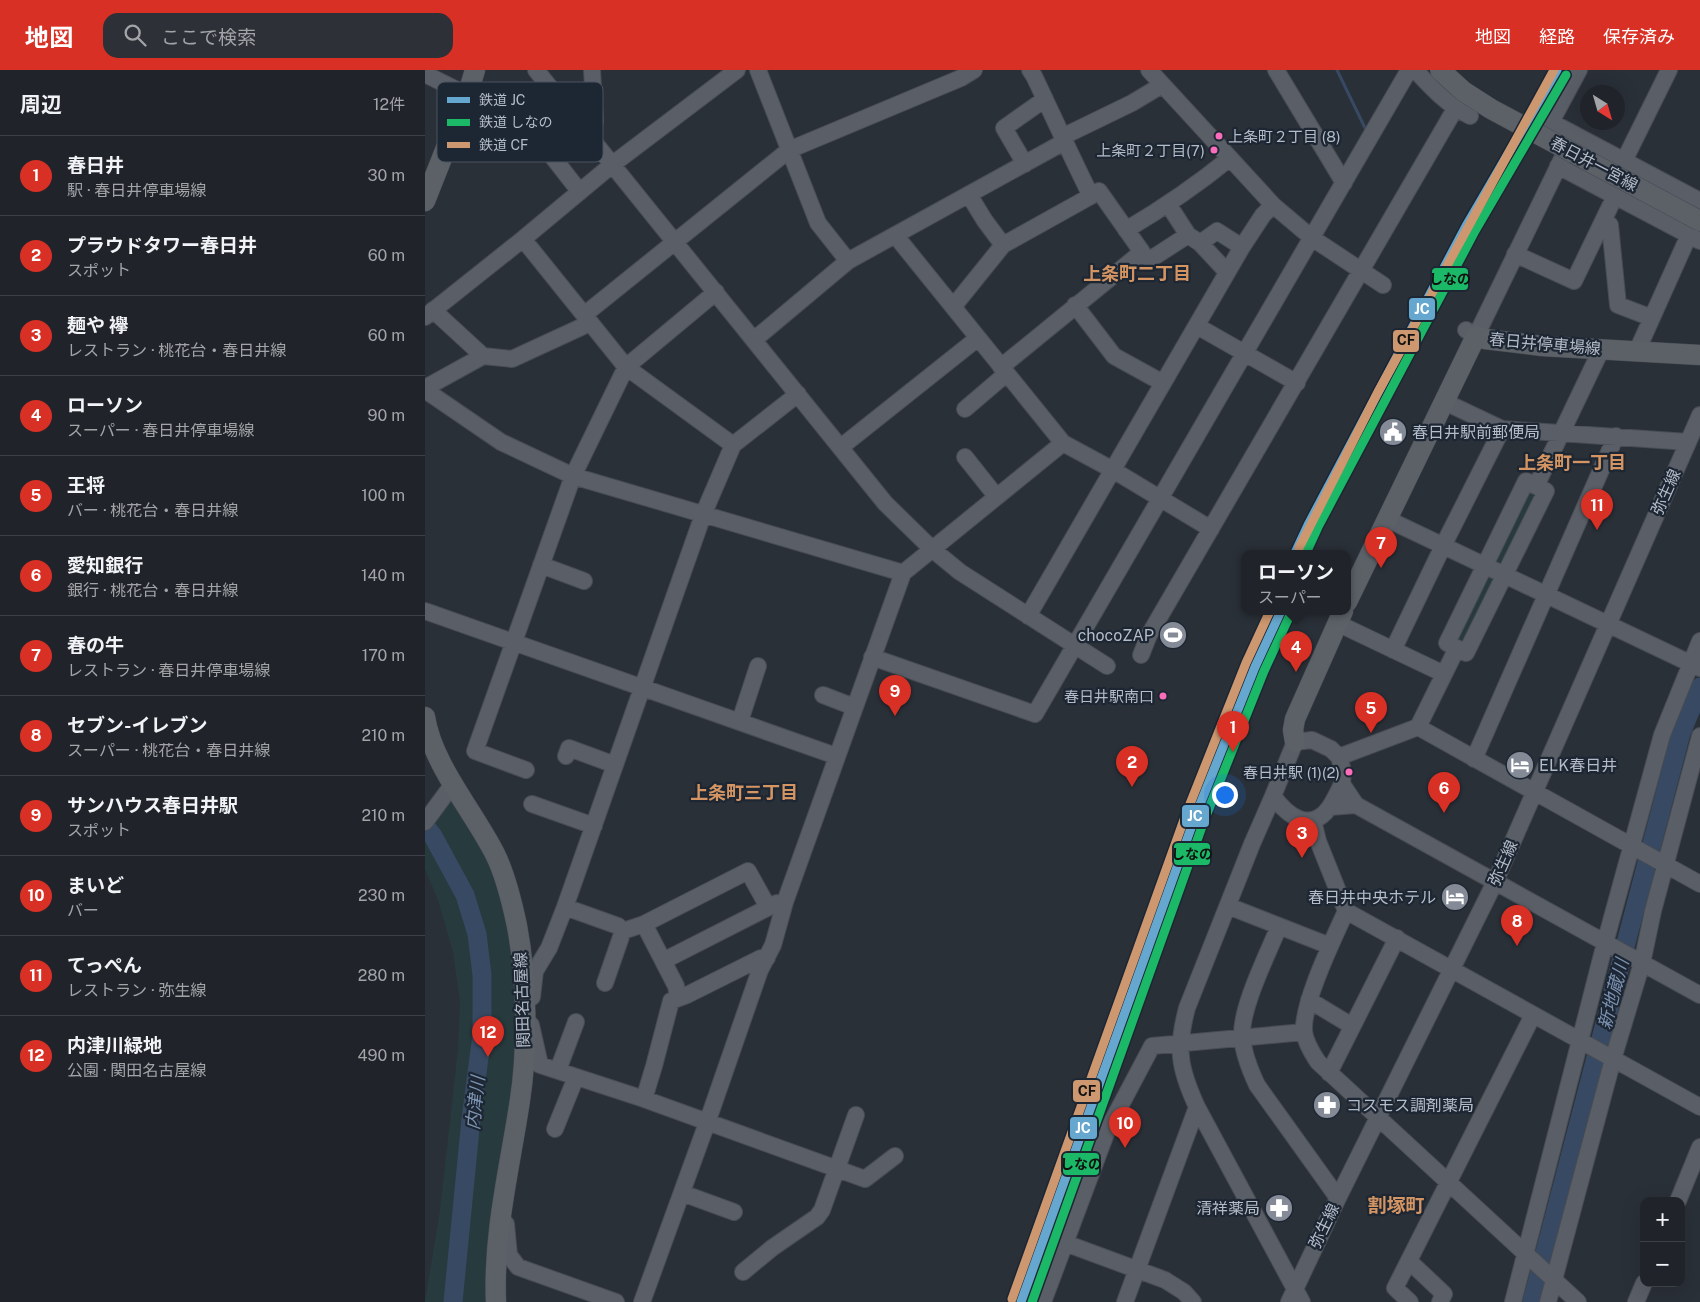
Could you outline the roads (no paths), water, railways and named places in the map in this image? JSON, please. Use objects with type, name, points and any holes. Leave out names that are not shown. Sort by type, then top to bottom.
[{"type":"main road","points":[[471,82],[475,70]]},
{"type":"main road","name":"春日井一宮線","points":[[1440,70],[1463,91],[1491,109],[1696,232]]},
{"type":"main road","points":[[426,196],[440,162]]},
{"type":"main road","name":"春日井停車場線","points":[[1351,594],[1445,402],[1471,333],[1485,339],[1542,346],[1700,355]]},
{"type":"main road","points":[[1295,742],[1293,730],[1295,719],[1340,617]]},
{"type":"main road","name":"関田名古屋線","points":[[426,724],[436,752],[495,854],[506,882],[520,947],[524,1009],[523,1067],[520,1098],[503,1199],[495,1267],[496,1302]]},
{"type":"street","points":[[536,70],[546,82]]},
{"type":"street","points":[[737,70],[613,164],[523,239],[429,313],[483,356],[512,359],[587,319],[675,241],[789,150],[961,78],[974,70]]},
{"type":"street","points":[[758,70],[818,223],[848,261]]},
{"type":"street","points":[[1151,70],[1162,85],[1273,205],[1312,238],[1383,285]]},
{"type":"street","points":[[1275,70],[1344,183]]},
{"type":"street","points":[[873,657],[1035,714],[1409,70]]},
{"type":"street","points":[[1141,655],[1149,635],[1361,271],[1462,112],[1432,89],[1415,70]]},
{"type":"street","points":[[1579,70],[1551,122],[1624,161],[1698,196]]},
{"type":"street","points":[[1624,161],[1669,70]]},
{"type":"street","points":[[1036,72],[1045,99],[1063,140],[1091,196]]},
{"type":"street","points":[[425,74],[443,82]]},
{"type":"street","points":[[755,340],[848,261],[1025,164],[1063,140],[1162,85]]},
{"type":"street","points":[[1025,164],[1004,128],[1045,99]]},
{"type":"street","points":[[1471,333],[1515,254],[1574,134]]},
{"type":"street","points":[[603,152],[885,502],[932,549],[960,572],[1107,666]]},
{"type":"street","points":[[1126,230],[1197,185],[1230,158]]},
{"type":"street","points":[[556,162],[580,192]]},
{"type":"street","points":[[1558,166],[1615,196],[1696,232],[1637,351]]},
{"type":"street","points":[[953,307],[1003,246],[1099,191],[1142,252],[1075,306],[1004,370],[965,409]]},
{"type":"street","points":[[969,195],[1003,246]]},
{"type":"street","points":[[1515,254],[1574,281],[1615,196]]},
{"type":"street","points":[[1169,204],[1194,239],[1227,272]]},
{"type":"street","points":[[1028,616],[1241,247],[1263,215],[1273,205]]},
{"type":"street","points":[[1603,221],[1609,224],[1618,305],[1652,318]]},
{"type":"street","points":[[1140,254],[1151,259],[1194,239],[1217,231],[1241,247]]},
{"type":"street","points":[[895,235],[1063,443],[1113,470],[1211,529]]},
{"type":"street","points":[[523,239],[626,367],[733,445]]},
{"type":"street","points":[[526,770],[475,751],[512,642],[573,476],[626,367],[716,292]]},
{"type":"street","points":[[1075,306],[1114,356],[1163,383]]},
{"type":"street","points":[[1197,326],[1297,383]]},
{"type":"street","points":[[841,447],[978,338]]},
{"type":"street","points":[[1536,486],[1601,350]]},
{"type":"street","points":[[483,356],[425,389],[501,442],[573,476],[903,572]]},
{"type":"street","points":[[797,394],[733,445],[703,515],[565,907],[549,948],[535,971],[531,997],[524,1009],[531,1025],[540,1065],[644,1099],[865,1179],[895,1156]]},
{"type":"street","points":[[1445,402],[1502,429],[1688,442]]},
{"type":"street","name":"弥生線","points":[[1295,1297],[1338,1198],[1495,882],[1700,415]]},
{"type":"street","points":[[1393,650],[1502,429]]},
{"type":"street","points":[[1474,758],[1616,436]]},
{"type":"street","points":[[642,1302],[760,970],[773,946],[785,902],[903,572],[1063,443]]},
{"type":"street","points":[[965,457],[996,496]]},
{"type":"street","points":[[1526,481],[1546,491],[1466,653],[1447,643],[1485,566],[1526,481]]},
{"type":"street","points":[[1387,520],[1695,666]]},
{"type":"street","points":[[541,566],[584,581]]},
{"type":"street","points":[[425,611],[836,756]]},
{"type":"street","points":[[1340,617],[1393,650],[1444,674]]},
{"type":"street","points":[[1513,1302],[1529,1256],[1608,945],[1635,848],[1662,735],[1695,666],[1700,642]]},
{"type":"street","points":[[1339,757],[1418,727],[1457,648]]},
{"type":"street","points":[[740,721],[759,666]]},
{"type":"street","points":[[823,694],[854,707]]},
{"type":"street","points":[[1418,727],[1700,884]]},
{"type":"street","points":[[1549,1302],[1552,1277],[1661,863],[1700,736]]},
{"type":"street","points":[[1273,796],[1283,810],[1302,820],[1313,821],[1323,816],[1342,784],[1343,770],[1339,757],[1331,749],[1312,740],[1295,742],[1228,906],[1187,1008],[1180,1042],[1182,1068],[1187,1086],[1295,1297]]},
{"type":"street","points":[[566,756],[569,748],[615,765]]},
{"type":"street","points":[[425,822],[453,784]]},
{"type":"street","points":[[1342,784],[1357,806],[1700,996]]},
{"type":"street","points":[[532,804],[594,826]]},
{"type":"street","points":[[1330,807],[1357,806]]},
{"type":"street","points":[[1313,821],[1318,841],[1346,911],[1700,1107]]},
{"type":"street","points":[[623,931],[644,924],[748,871],[768,907]]},
{"type":"street","points":[[663,961],[768,907],[779,902],[785,902]]},
{"type":"street","points":[[1228,906],[1330,946]]},
{"type":"street","points":[[565,907],[618,926],[623,931]]},
{"type":"street","points":[[1346,911],[1309,1000],[1304,1032],[1310,1049],[1318,1062],[1329,1073],[1578,1302]]},
{"type":"street","points":[[644,924],[676,986],[678,997]]},
{"type":"street","points":[[1279,926],[1248,1004],[1242,1036],[1250,1069],[1257,1084],[1338,1198]]},
{"type":"street","points":[[605,983],[623,931]]},
{"type":"street","points":[[1329,1073],[1397,938]]},
{"type":"street","points":[[644,1099],[671,1001],[761,958],[767,958]]},
{"type":"street","points":[[1309,1000],[1353,1026]]},
{"type":"street","points":[[1410,1302],[1395,1288],[1533,1014]]},
{"type":"street","points":[[558,1070],[576,1022]]},
{"type":"street","points":[[1043,1302],[1107,1131],[1151,1046],[1242,1036],[1304,1032]]},
{"type":"street","points":[[555,1129],[576,1077]]},
{"type":"street","points":[[1125,1302],[1197,1107]]},
{"type":"street","points":[[743,1272],[772,1248],[817,1217],[822,1210],[855,1114]]},
{"type":"street","points":[[1680,1197],[1700,1146]]},
{"type":"street","points":[[681,1193],[734,1212]]},
{"type":"street","points":[[503,1199],[509,1255],[518,1267],[616,1302]]},
{"type":"street","points":[[1065,1243],[1165,1280],[1184,1292],[1193,1302]]},
{"type":"street","points":[[1409,1261],[1444,1294],[1440,1302]]},
{"type":"street","points":[[1636,1302],[1642,1287]]},
{"type":"waterway","points":[[1337,70],[1367,132]]},
{"type":"waterway","name":"新地蔵川","points":[[1532,1302],[1681,733],[1700,687]]},
{"type":"waterway","name":"内津川","points":[[425,826],[433,836],[465,895],[477,934],[482,975],[482,1035],[471,1119],[453,1302]]},
{"type":"railway","points":[[1017,1302],[1029,1252]]},
{"type":"rail line","name":"CF","points":[[1299,548],[1378,392],[1554,70]]},
{"type":"rail line","name":"JC","points":[[1296,550],[1466,226],[1557,70]]},
{"type":"rail line","name":"しなの","points":[[1307,550],[1475,231],[1566,75]]},
{"type":"rail line","name":"CF","points":[[1012,1299],[1186,814],[1246,663],[1268,615]]},
{"type":"rail line","name":"JC","points":[[1021,1302],[1195,817],[1255,667],[1279,615]]},
{"type":"rail line","name":"しなの","points":[[1032,1302],[1204,821],[1264,671],[1290,615]]},
{"type":"place","name":"上条町２丁目 (8)","points":[[1219,136]]},
{"type":"place","name":"上条町２丁目(7)","points":[[1214,150]]},
{"type":"place","name":"春日井駅前郵便局","points":[[1393,432]]},
{"type":"place","name":"てっぺん","points":[[1597,530]]},
{"type":"place","name":"春の牛","points":[[1381,568]]},
{"type":"place","name":"chocoZAP","points":[[1173,635]]},
{"type":"place","name":"ローソン","points":[[1296,672]]},
{"type":"place","name":"春日井駅南口","points":[[1163,696]]},
{"type":"place","name":"サンハウス春日井駅","points":[[895,716]]},
{"type":"place","name":"王将","points":[[1371,733]]},
{"type":"place","name":"春日井","points":[[1233,752]]},
{"type":"place","name":"ELK春日井","points":[[1520,765]]},
{"type":"place","name":"春日井駅 (1)(2)","points":[[1349,772]]},
{"type":"place","name":"プラウドタワー春日井","points":[[1132,787]]},
{"type":"place","name":"愛知銀行","points":[[1444,813]]},
{"type":"place","name":"麺や 襷","points":[[1302,858]]},
{"type":"place","name":"春日井中央ホテル","points":[[1455,897]]},
{"type":"place","name":"セブン-イレブン","points":[[1517,946]]},
{"type":"place","name":"内津川緑地","points":[[488,1057]]},
{"type":"place","name":"コスモス調剤薬局","points":[[1327,1105]]},
{"type":"place","name":"まいど","points":[[1125,1148]]},
{"type":"place","name":"清祥薬局","points":[[1279,1208]]},
{"type":"district","name":"上条町二丁目","points":[[1137,273]]},
{"type":"district","name":"上条町一丁目","points":[[1572,462]]},
{"type":"district","name":"上条町三丁目","points":[[744,792]]},
{"type":"district","name":"割塚町","points":[[1396,1205]]}]
